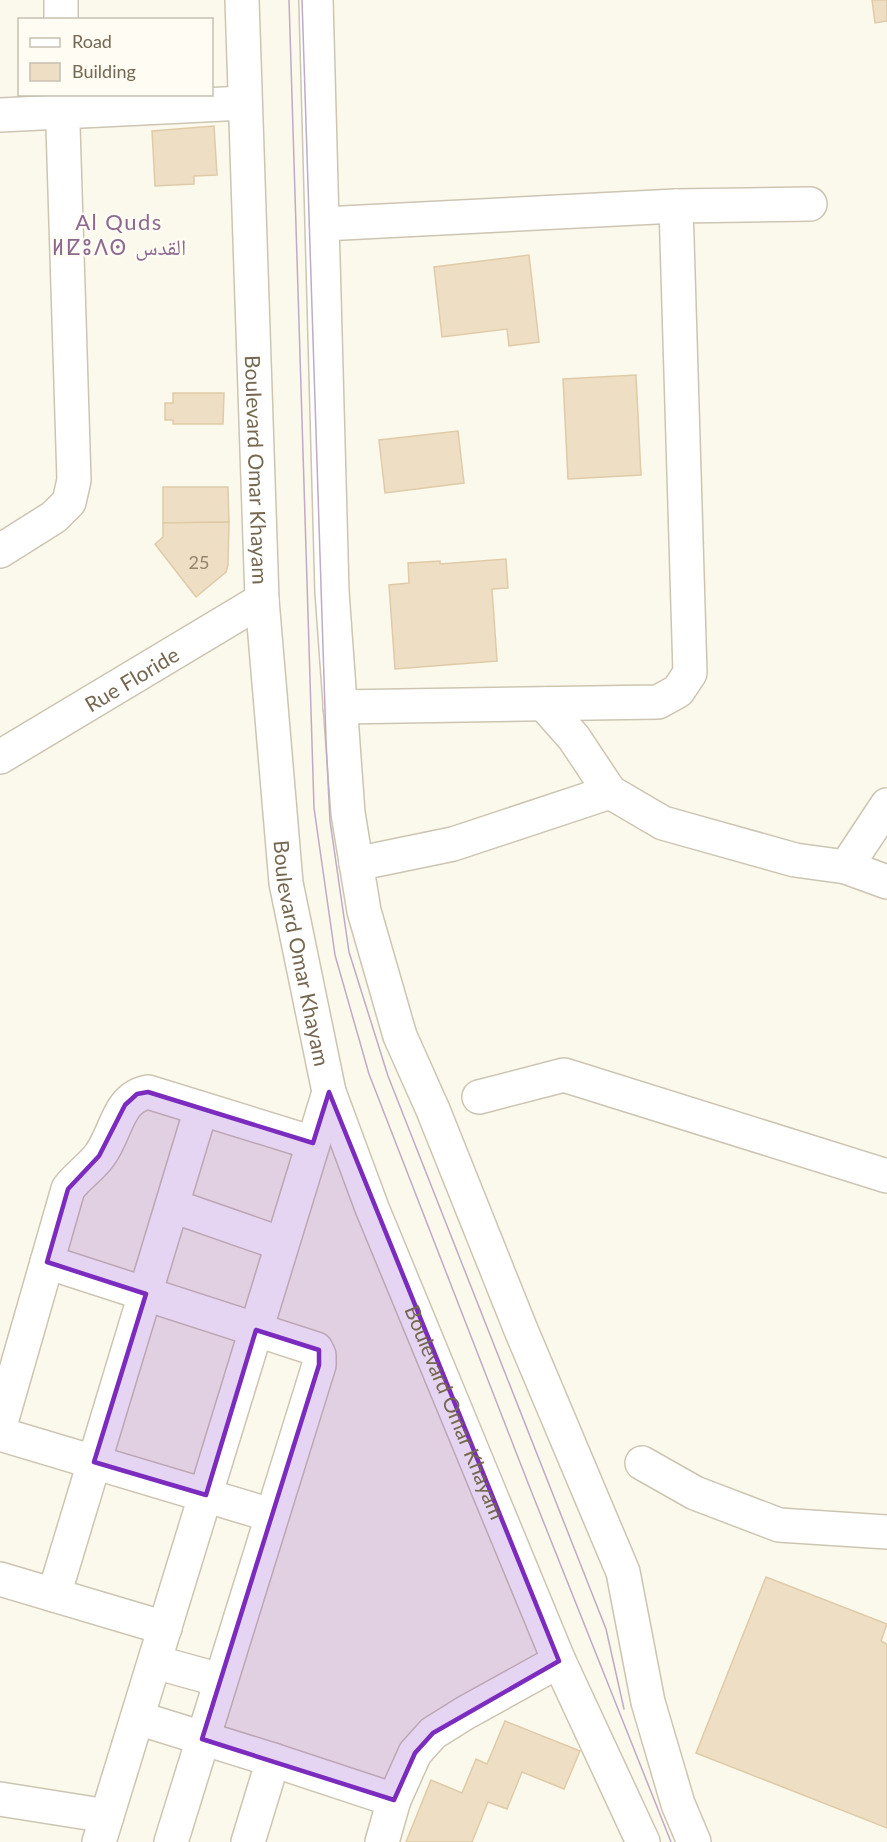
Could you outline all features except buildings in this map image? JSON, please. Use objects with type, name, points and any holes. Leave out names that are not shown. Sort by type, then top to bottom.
[{"type":"street","points":[[61,0],[61,18]]},
{"type":"street","name":"Boulevard Omar Khayam","points":[[242,0],[261,600],[286,883],[329,1092],[372,1209],[559,1661],[643,1842]]},
{"type":"street","points":[[316,0],[332,592],[348,813],[364,911],[400,1036],[433,1110],[521,1330],[623,1572],[648,1702],[678,1804],[694,1842]]},
{"type":"street","points":[[0,115],[62,104],[244,103]]},
{"type":"street","points":[[0,550],[54,517],[69,502],[74,480],[62,104]]},
{"type":"street","points":[[323,224],[676,206],[810,204]]},
{"type":"street","points":[[340,707],[658,702],[678,691],[690,673],[676,206]]},
{"type":"street","name":"Rue Floride","points":[[0,757],[261,600]]},
{"type":"street","points":[[544,704],[573,738],[610,792],[663,823],[795,860],[846,867],[887,882]]},
{"type":"street","points":[[356,864],[453,844],[610,792]]},
{"type":"street","points":[[846,867],[887,805]]},
{"type":"street","points":[[478,1098],[564,1075],[887,1176]]},
{"type":"street","points":[[0,1426],[68,1189],[99,1156],[125,1105],[136,1094],[148,1092],[313,1143]]},
{"type":"street","points":[[0,1799],[103,1829],[329,1092]]},
{"type":"street","points":[[54,1595],[147,1294],[201,1108]]},
{"type":"street","points":[[172,1206],[282,1244]]},
{"type":"street","points":[[47,1262],[316,1349],[319,1355],[319,1365],[171,1842]]},
{"type":"street","points":[[0,1434],[271,1515]]},
{"type":"street","points":[[642,1463],[695,1493],[779,1525],[887,1532]]},
{"type":"street","points":[[0,1579],[165,1628]]},
{"type":"street","points":[[382,1842],[394,1800],[415,1753],[433,1733],[559,1661]]},
{"type":"street","points":[[155,1662],[220,1680]]},
{"type":"street","points":[[138,1718],[394,1800]]},
{"type":"street","points":[[248,1842],[273,1760]]},
{"type":"highlighted area","points":[[148,1092],[313,1143],[329,1092],[559,1661],[433,1733],[415,1753],[394,1800],[202,1739],[319,1365],[319,1350],[256,1330],[206,1495],[94,1462],[146,1294],[47,1262],[68,1189],[99,1156],[125,1105],[137,1094]]},
{"type":"tram line","points":[[289,0],[314,808],[335,955],[369,1074],[671,1842]]},
{"type":"tram line","points":[[302,0],[326,740],[330,821],[349,952],[388,1076],[606,1629],[624,1709]]},
{"type":"district","name":"Al Quds ⵍⵇⵓⴷⵙ القدس","points":[[119,234]]}]
